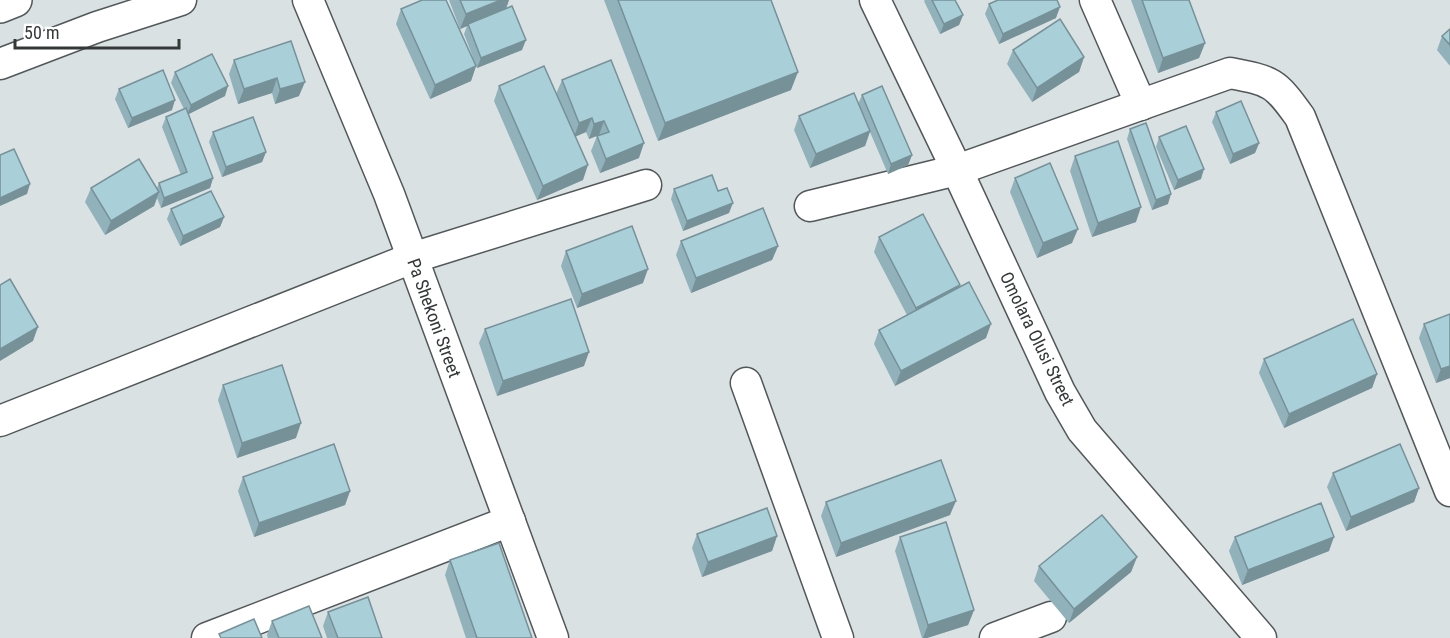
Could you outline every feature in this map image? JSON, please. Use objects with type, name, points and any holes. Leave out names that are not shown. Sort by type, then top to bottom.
[{"type":"highway","points":[[0,6],[15,0]]},
{"type":"street","points":[[0,64],[97,27],[181,0]]},
{"type":"street","name":"Pa Shekoni Street","points":[[308,0],[389,194],[553,638]]},
{"type":"street","name":"Omolara Olusi Street","points":[[875,0],[1060,392],[1082,430],[1261,638]]},
{"type":"street","points":[[1095,0],[1141,105]]},
{"type":"street","points":[[810,206],[957,170],[1230,73],[1262,79],[1281,91],[1300,117],[1450,491]]},
{"type":"street","points":[[0,421],[412,258],[646,185]]},
{"type":"street","points":[[746,383],[838,638]]},
{"type":"street","points":[[207,638],[510,520]]},
{"type":"street","points":[[995,638],[1051,617]]},
{"type":"building","points":[[422,0],[446,0],[476,66],[435,85],[401,9]]},
{"type":"building","points":[[460,0],[501,0],[466,14]]},
{"type":"building","points":[[618,0],[771,0],[798,72],[665,123]]},
{"type":"building","points":[[932,0],[955,0],[963,15],[944,24]]},
{"type":"building","points":[[998,0],[1057,0],[1060,7],[1003,34],[989,4]]},
{"type":"building","points":[[1142,0],[1189,0],[1205,43],[1163,58]]},
{"type":"building","points":[[512,6],[526,40],[481,58],[468,24]]},
{"type":"building","points":[[1060,19],[1084,57],[1037,88],[1013,50]]},
{"type":"building","points":[[1450,29],[1450,45],[1442,36]]},
{"type":"building","points":[[291,41],[305,82],[280,89],[277,78],[244,89],[234,60]]},
{"type":"building","points":[[212,54],[228,86],[191,105],[175,72]]},
{"type":"building","points":[[611,60],[644,143],[606,159],[597,136],[609,132],[604,121],[594,124],[592,118],[579,123],[562,80]]},
{"type":"building","points":[[544,66],[588,165],[543,186],[499,86]]},
{"type":"building","points":[[163,70],[175,100],[132,118],[119,89]]},
{"type":"building","points":[[882,86],[912,155],[891,164],[862,95]]},
{"type":"building","points":[[854,93],[870,131],[816,154],[799,116]]},
{"type":"building","points":[[1241,101],[1259,143],[1233,154],[1216,112]]},
{"type":"building","points":[[186,108],[213,178],[164,198],[159,183],[187,172],[166,117]]},
{"type":"building","points":[[253,117],[266,152],[226,167],[213,132]]},
{"type":"building","points":[[1146,123],[1171,194],[1156,200],[1130,129]]},
{"type":"building","points":[[1186,126],[1204,169],[1178,180],[1159,137]]},
{"type":"building","points":[[1118,141],[1141,207],[1098,223],[1075,156]]},
{"type":"building","points":[[14,149],[30,184],[0,198],[0,155]]},
{"type":"building","points":[[139,159],[159,192],[111,221],[91,188]]},
{"type":"building","points":[[1050,163],[1078,229],[1043,243],[1015,178]]},
{"type":"building","points":[[712,175],[718,191],[727,188],[733,203],[687,221],[674,189]]},
{"type":"building","points":[[211,191],[224,217],[183,236],[171,209]]},
{"type":"building","points":[[763,208],[778,246],[696,278],[681,241]]},
{"type":"building","points":[[923,214],[960,285],[916,308],[879,237]]},
{"type":"building","points":[[632,226],[648,269],[582,294],[566,251]]},
{"type":"building","points":[[10,279],[38,327],[0,349],[0,285]]},
{"type":"building","points":[[969,282],[991,324],[901,371],[879,330]]},
{"type":"building","points":[[571,299],[589,352],[503,381],[485,329]]},
{"type":"building","points":[[1450,314],[1450,366],[1441,369],[1424,324]]},
{"type":"building","points":[[1353,319],[1377,374],[1289,414],[1264,359]]},
{"type":"building","points":[[282,365],[301,423],[242,443],[223,385]]},
{"type":"building","points":[[334,444],[350,491],[259,523],[243,477]]},
{"type":"building","points":[[1400,444],[1419,488],[1351,517],[1333,473]]},
{"type":"building","points":[[941,460],[956,501],[841,543],[826,502]]},
{"type":"building","points":[[1321,503],[1334,537],[1248,570],[1235,537]]},
{"type":"building","points":[[767,508],[777,536],[708,562],[697,534]]},
{"type":"building","points":[[1102,515],[1137,557],[1074,609],[1039,566]]},
{"type":"building","points":[[946,522],[974,610],[928,625],[900,537]]},
{"type":"building","points":[[499,543],[532,638],[477,638],[450,560]]},
{"type":"building","points":[[368,597],[382,638],[338,638],[328,612]]},
{"type":"building","points":[[309,606],[322,638],[279,638],[272,621]]},
{"type":"building","points":[[254,619],[262,638],[221,638],[219,634]]}]
